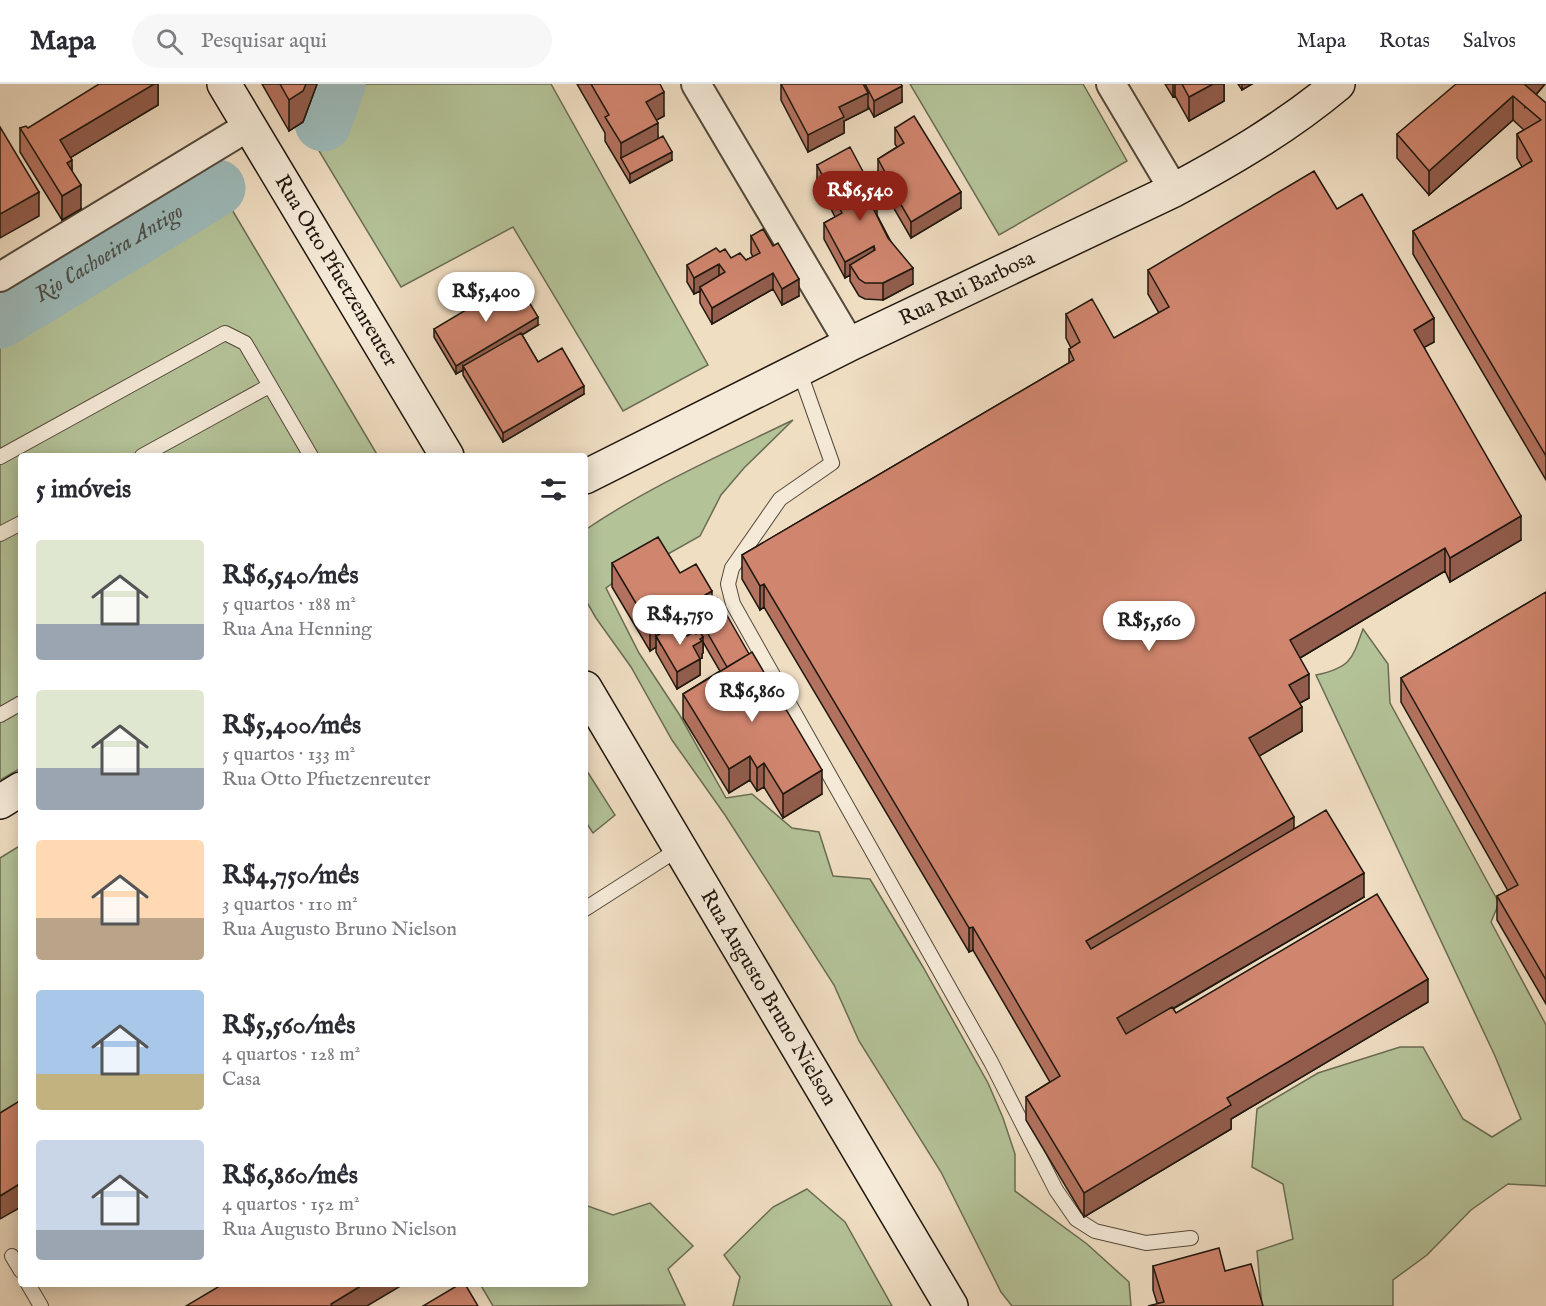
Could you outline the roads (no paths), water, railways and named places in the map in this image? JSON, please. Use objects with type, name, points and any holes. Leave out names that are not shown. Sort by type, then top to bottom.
[{"type":"main road","name":"Rua Otto Pfuetzenreuter","points":[[224,84],[445,453]]},
{"type":"main road","name":"Rua Rui Barbosa","points":[[588,476],[850,344],[1174,190],[1227,162],[1290,121],[1338,84]]},
{"type":"main road","name":"Rua Augusto Bruno Nielson","points":[[588,693],[951,1306]]},
{"type":"main road","points":[[0,802],[18,791]]},
{"type":"street","points":[[696,84],[850,344]]},
{"type":"street","points":[[1111,84],[1174,190]]},
{"type":"street","points":[[0,277],[249,126]]},
{"type":"lane","points":[[0,457],[225,333],[245,343],[309,453]]},
{"type":"lane","points":[[799,370],[832,463],[780,499],[768,516],[732,568],[728,584],[733,604],[991,1062],[1056,1190],[1076,1219],[1095,1231],[1146,1243],[1191,1238]]},
{"type":"lane","points":[[147,453],[269,386]]},
{"type":"lane","points":[[0,534],[18,525]]},
{"type":"lane","points":[[0,715],[18,705]]},
{"type":"lane","points":[[588,907],[680,848]]},
{"type":"lane","points":[[12,1256],[18,1266]]},
{"type":"lane","points":[[30,1287],[41,1306]]},
{"type":"waterway","name":"Rio Cachoeira Antigo","points":[[323,123],[337,84]]},
{"type":"waterway","name":"Rio Cachoeira Antigo","points":[[0,320],[217,188]]}]
